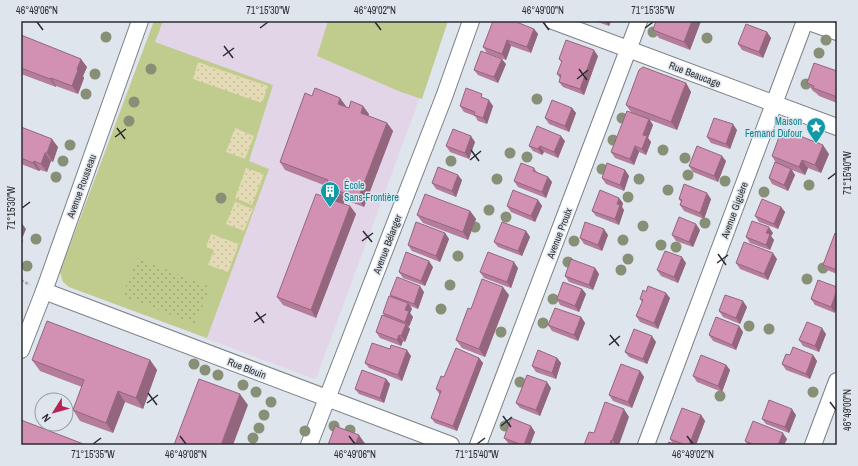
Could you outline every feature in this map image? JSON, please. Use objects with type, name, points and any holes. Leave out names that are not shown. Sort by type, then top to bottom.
[{"type":"street","name":"Avenue Rousseau","points":[[21,350],[44,290],[140,21]]},
{"type":"street","name":"Avenue Bélanger","points":[[310,445],[441,104],[471,21]]},
{"type":"street","name":"Rue Beaucage","points":[[553,21],[837,127]]},
{"type":"street","name":"Avenue Proulx","points":[[478,445],[639,21]]},
{"type":"street","points":[[805,21],[837,32]]},
{"type":"street","name":"Avenue Giguère","points":[[646,445],[805,21]]},
{"type":"street","name":"Rue Blouin","points":[[44,290],[451,445]]},
{"type":"street","points":[[813,445],[837,381]]},
{"type":"shaded area","points":[[154,21],[448,21],[317,376],[314,379],[69,287],[63,282],[60,272]]},
{"type":"green space","points":[[154,21],[163,21],[155,42],[273,85],[249,161],[269,169],[207,338],[69,287],[63,282],[60,272]]},
{"type":"green space","points":[[328,21],[448,21],[422,99],[401,92],[317,56]]},
{"type":"green space","points":[[137,258],[210,287],[195,324],[122,296]]},
{"type":"sand","points":[[198,62],[268,86],[262,103],[193,79]]},
{"type":"sand","points":[[235,128],[254,136],[245,159],[226,152]]},
{"type":"sand","points":[[246,168],[264,174],[252,205],[235,198]]},
{"type":"sand","points":[[235,202],[253,209],[244,231],[226,224]]},
{"type":"sand","points":[[211,234],[239,244],[228,272],[208,265],[214,250],[206,247]]},
{"type":"building","points":[[493,21],[514,21],[534,29],[527,47],[507,40],[502,54],[483,47]]},
{"type":"building","points":[[656,21],[692,21],[684,42],[653,30]]},
{"type":"building","points":[[746,24],[767,32],[759,52],[738,44]]},
{"type":"building","points":[[21,35],[81,59],[72,86],[21,68]]},
{"type":"building","points":[[566,40],[594,50],[580,89],[559,82],[561,75],[557,74],[562,61],[559,59]]},
{"type":"building","points":[[481,51],[502,59],[494,77],[474,70]]},
{"type":"building","points":[[814,63],[837,71],[837,97],[813,88],[814,86],[807,83]]},
{"type":"building","points":[[643,67],[686,83],[671,122],[626,105],[639,70]]},
{"type":"building","name":"École Sans-Frontière","points":[[315,88],[340,98],[338,104],[349,108],[351,101],[363,106],[361,113],[387,123],[358,199],[339,191],[335,201],[350,206],[311,310],[277,297],[316,194],[322,196],[328,180],[280,162],[305,93],[312,96]]},
{"type":"building","points":[[466,88],[482,94],[481,97],[489,100],[483,118],[474,115],[475,112],[460,106]]},
{"type":"building","points":[[552,100],[572,108],[565,126],[545,118]]},
{"type":"building","points":[[627,111],[649,119],[643,135],[647,136],[642,149],[635,146],[630,159],[611,152]]},
{"type":"building","points":[[714,118],[733,124],[726,144],[707,137]]},
{"type":"building","points":[[537,126],[561,136],[554,152],[540,146],[538,149],[529,146]]},
{"type":"building","points":[[21,127],[52,139],[41,164],[34,161],[33,163],[21,158]]},
{"type":"building","points":[[453,129],[471,136],[465,153],[446,146]]},
{"type":"building","points":[[782,129],[823,145],[815,165],[802,160],[799,167],[772,156]]},
{"type":"building","points":[[697,146],[722,156],[714,176],[689,166]]},
{"type":"building","points":[[775,162],[791,169],[784,185],[769,178]]},
{"type":"building","points":[[521,163],[534,168],[533,171],[548,177],[542,192],[514,181]]},
{"type":"building","points":[[607,163],[625,170],[620,185],[602,178]]},
{"type":"building","points":[[438,167],[458,175],[452,191],[432,183]]},
{"type":"building","points":[[684,184],[707,193],[700,213],[680,205],[682,200],[679,199]]},
{"type":"building","points":[[513,190],[538,200],[531,216],[507,206]]},
{"type":"building","points":[[600,190],[619,198],[617,204],[620,205],[615,219],[592,211]]},
{"type":"building","points":[[425,194],[470,211],[463,232],[417,215]]},
{"type":"building","points":[[762,199],[781,207],[774,224],[755,216]]},
{"type":"building","points":[[679,217],[696,224],[689,242],[672,235]]},
{"type":"building","points":[[752,221],[769,227],[766,233],[770,234],[766,245],[746,237]]},
{"type":"building","points":[[416,222],[445,233],[436,256],[408,245]]},
{"type":"building","points":[[502,222],[526,231],[518,251],[494,242]]},
{"type":"building","points":[[585,222],[604,229],[598,245],[580,238]]},
{"type":"building","points":[[835,233],[837,234],[837,270],[823,265]]},
{"type":"building","points":[[744,242],[773,253],[764,274],[736,263]]},
{"type":"building","points":[[665,251],[682,257],[674,277],[657,270]]},
{"type":"building","points":[[406,252],[429,261],[421,281],[399,272]]},
{"type":"building","points":[[488,252],[514,262],[507,282],[480,272]]},
{"type":"building","points":[[571,259],[595,268],[589,285],[565,276]]},
{"type":"building","points":[[397,277],[420,286],[414,304],[390,295]]},
{"type":"building","points":[[482,279],[503,287],[479,349],[456,340],[468,308],[471,309]]},
{"type":"building","points":[[818,280],[837,287],[831,307],[811,299]]},
{"type":"building","points":[[563,282],[582,289],[575,306],[557,299]]},
{"type":"building","points":[[648,286],[666,293],[654,323],[636,316],[643,300],[640,299],[643,290],[646,292]]},
{"type":"building","points":[[725,295],[743,301],[736,318],[719,311]]},
{"type":"building","points":[[389,296],[408,303],[405,310],[409,311],[405,322],[383,313]]},
{"type":"building","points":[[555,308],[581,317],[574,335],[548,325]]},
{"type":"building","points":[[382,315],[406,324],[401,336],[399,335],[397,340],[376,332]]},
{"type":"building","points":[[716,317],[739,326],[732,345],[709,335]]},
{"type":"building","points":[[47,321],[150,360],[136,398],[118,391],[106,423],[74,410],[84,380],[32,360]]},
{"type":"building","points":[[807,322],[822,328],[815,346],[799,340]]},
{"type":"building","points":[[634,329],[652,336],[643,359],[625,352]]},
{"type":"building","points":[[372,343],[390,349],[391,345],[407,350],[398,375],[365,363]]},
{"type":"building","points":[[793,347],[813,355],[806,374],[782,364],[786,354],[790,355]]},
{"type":"building","points":[[456,348],[479,358],[453,426],[431,418],[441,391],[436,389],[441,376],[444,377]]},
{"type":"building","points":[[538,350],[557,358],[552,373],[532,366]]},
{"type":"building","points":[[701,355],[726,365],[718,386],[693,376]]},
{"type":"building","points":[[621,364],[640,371],[628,402],[609,395]]},
{"type":"building","points":[[362,370],[386,379],[380,398],[355,389]]},
{"type":"building","points":[[527,375],[547,382],[536,410],[516,403]]},
{"type":"building","points":[[199,379],[240,394],[221,445],[174,445]]},
{"type":"building","points":[[769,400],[792,409],[785,427],[762,419]]},
{"type":"building","points":[[605,402],[624,409],[612,441],[611,440],[610,445],[584,445],[589,432],[594,433]]},
{"type":"building","points":[[682,408],[701,415],[689,445],[670,439]]},
{"type":"building","points":[[511,418],[531,426],[524,445],[504,438]]},
{"type":"building","points":[[21,420],[34,425],[34,432],[52,432],[86,445],[21,445]]},
{"type":"building","points":[[753,421],[783,433],[778,445],[755,445],[745,441]]},
{"type":"building","points":[[335,426],[359,435],[355,445],[328,445]]},
{"type":"building","points":[[669,442],[676,445],[667,445]]},
{"type":"place","name":"Maison Fernand Dufour","points":[[816,144]]},
{"type":"place","name":"École Sans-Frontière","points":[[330,208]]}]
